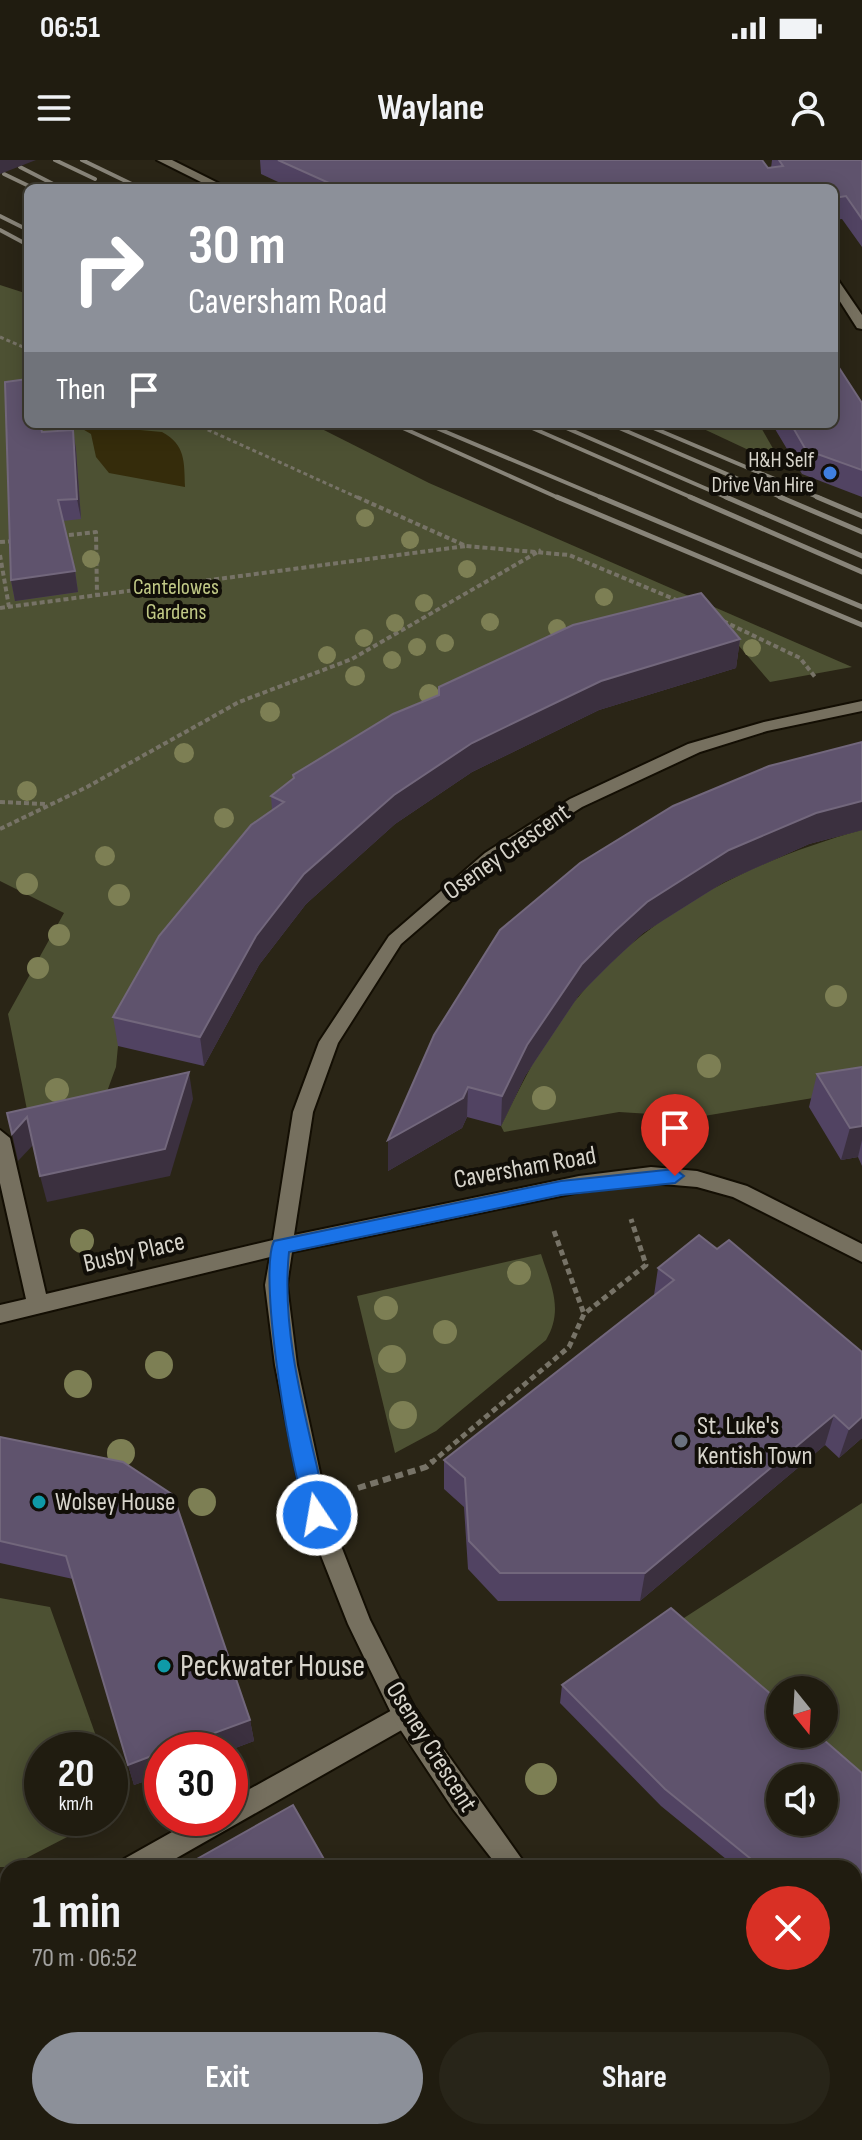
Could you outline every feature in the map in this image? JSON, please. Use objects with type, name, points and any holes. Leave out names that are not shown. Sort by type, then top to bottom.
[{"type":"street","points":[[163,160],[214,184]]},
{"type":"street","points":[[838,289],[862,325]]},
{"type":"street","name":"Oseney Crescent","points":[[509,1860],[462,1800],[405,1715],[360,1624],[314,1500],[286,1365],[276,1285],[296,1144],[314,1080],[329,1042],[395,940],[491,857],[576,803],[694,748],[852,707]]},
{"type":"street","points":[[0,1138],[38,1305]]},
{"type":"street","name":"Caversham Road","points":[[281,1247],[541,1192],[619,1179],[675,1176],[723,1186],[752,1197],[862,1254]]},
{"type":"street","name":"Busby Place","points":[[0,1314],[281,1247]]},
{"type":"street","points":[[248,1804],[405,1715]]},
{"type":"street","points":[[147,1860],[191,1836]]},
{"type":"path","points":[[0,337],[24,347]]},
{"type":"path","points":[[204,428],[466,546]]},
{"type":"path","points":[[55,537],[96,532],[97,595]]},
{"type":"path","points":[[0,542],[27,539]]},
{"type":"path","points":[[0,608],[466,546],[542,550],[598,566],[682,603]]},
{"type":"path","points":[[0,829],[46,804],[87,787],[239,702],[352,659],[542,550]]},
{"type":"path","points":[[0,555],[9,607]]},
{"type":"path","points":[[710,616],[800,658],[852,707]]},
{"type":"path","points":[[0,802],[46,804]]},
{"type":"path","points":[[314,1500],[402,1477],[426,1467],[569,1347],[584,1314],[646,1265],[619,1179]]},
{"type":"path","points":[[541,1192],[584,1314]]},
{"type":"green space","name":"Cantelowes Gardens","points":[[0,285],[24,293],[24,428],[320,428],[429,483],[852,667],[770,682],[727,632],[602,647],[118,1046],[116,1067],[101,1108],[32,1135],[8,1014],[64,913],[0,881]]},
{"type":"green space","points":[[702,428],[761,428],[783,466]]},
{"type":"green space","points":[[862,830],[862,1098],[819,1097],[698,1117],[619,1112],[504,1132],[501,1126],[509,1109],[556,1026],[608,965],[640,937],[673,913],[745,873],[783,856]]},
{"type":"green space","points":[[541,1254],[555,1308],[546,1340],[436,1431],[395,1453],[357,1296]]},
{"type":"green space","points":[[862,1503],[862,1797],[838,1777],[838,1764],[823,1764],[804,1748],[838,1748],[838,1676],[766,1676],[766,1714],[670,1627]]},
{"type":"green space","points":[[0,1598],[50,1607],[95,1732],[24,1732],[24,1836],[69,1836],[23,1860],[0,1860]]},
{"type":"sand","points":[[81,428],[162,432],[180,449],[185,487],[109,473],[96,457],[91,434]]},
{"type":"building","points":[[278,160],[762,160],[768,168],[783,166],[779,160],[862,160],[862,219],[846,196],[838,197],[838,184],[331,184]]},
{"type":"building","points":[[838,366],[862,403],[862,470],[806,450],[793,428],[838,428]]},
{"type":"building","points":[[24,380],[24,428],[41,428],[42,432],[73,430],[77,499],[58,500],[75,571],[11,580],[5,382]]},
{"type":"building","points":[[701,593],[740,639],[601,681],[472,743],[394,795],[304,874],[256,936],[200,1037],[113,1017],[159,936],[251,825],[284,802],[271,796],[294,778],[293,775],[393,714],[439,695],[439,687],[573,625]]},
{"type":"building","points":[[862,742],[862,801],[816,813],[729,850],[647,902],[582,964],[527,1045],[502,1096],[468,1087],[463,1098],[388,1140],[434,1035],[500,930],[580,863],[673,806],[769,766]]},
{"type":"building","points":[[862,1067],[862,1126],[850,1128],[817,1074]]},
{"type":"building","points":[[189,1072],[165,1149],[40,1176],[27,1117],[12,1134],[7,1113]]},
{"type":"building","name":"St. Luke's Kentish Town","points":[[699,1235],[717,1249],[729,1240],[862,1352],[862,1417],[849,1429],[834,1415],[645,1573],[500,1573],[469,1541],[465,1478],[444,1460],[674,1280],[658,1268]]},
{"type":"building","points":[[0,1437],[123,1462],[173,1495],[250,1720],[217,1732],[144,1732],[144,1759],[128,1765],[128,1732],[118,1732],[66,1556],[0,1541]]},
{"type":"building","points":[[671,1608],[766,1690],[766,1748],[833,1748],[862,1773],[862,1860],[752,1860],[665,1789],[562,1685]]},
{"type":"building","points":[[293,1805],[324,1860],[195,1860],[238,1836],[248,1836],[248,1830]]},
{"type":"railway","points":[[55,160],[95,179]]},
{"type":"railway","points":[[82,160],[132,184]]},
{"type":"railway","points":[[20,167],[53,184]]},
{"type":"railway","points":[[4,174],[25,184]]},
{"type":"railway","points":[[0,216],[24,228]]},
{"type":"railway","points":[[0,230],[24,243]]},
{"type":"railway","points":[[403,428],[561,499]]},
{"type":"railway","points":[[436,428],[605,499]]},
{"type":"railway","points":[[532,428],[695,499]]},
{"type":"railway","points":[[566,428],[730,499]]},
{"type":"railway","points":[[619,428],[785,499]]},
{"type":"railway","points":[[653,428],[822,499]]},
{"type":"railway","points":[[557,497],[862,625]]},
{"type":"railway","points":[[600,497],[862,607]]},
{"type":"railway","points":[[690,497],[862,572]]},
{"type":"railway","points":[[726,497],[862,556]]},
{"type":"railway","points":[[780,497],[862,532]]},
{"type":"railway","points":[[817,497],[862,516]]},
{"type":"place","name":"H&H Self Drive Van Hire","points":[[830,473]]},
{"type":"place","name":"St. Luke's Kentish Town","points":[[681,1441]]},
{"type":"place","name":"Wolsey House","points":[[39,1502]]},
{"type":"place","name":"Peckwater House","points":[[164,1666]]},
{"type":"route","points":[[317,1515],[286,1365],[276,1285],[281,1247],[383,1223],[561,1188],[619,1179],[675,1176]]}]
